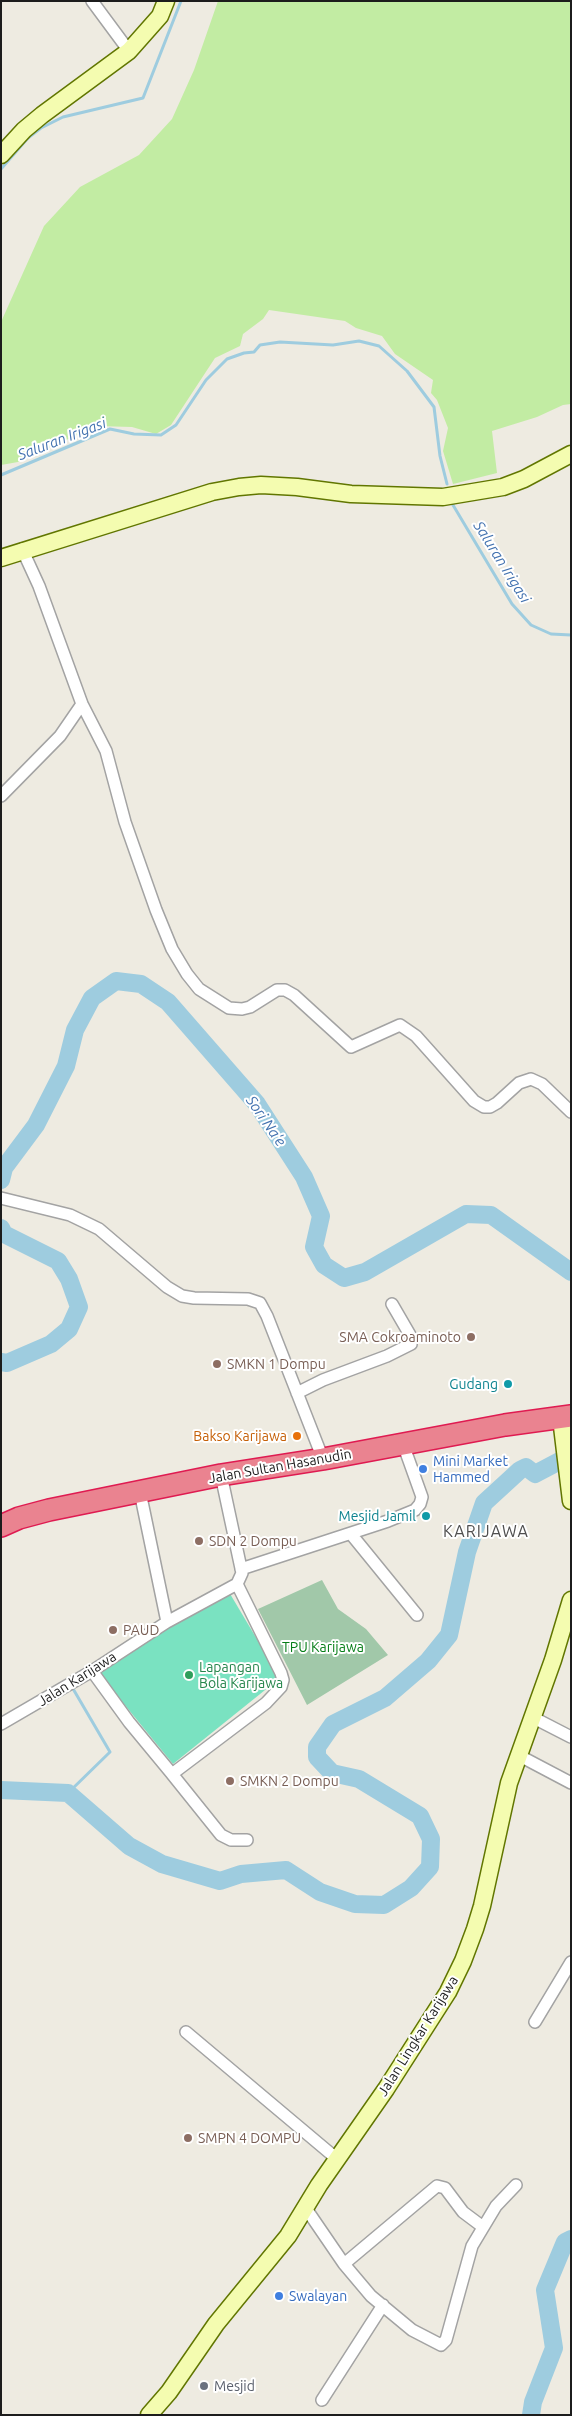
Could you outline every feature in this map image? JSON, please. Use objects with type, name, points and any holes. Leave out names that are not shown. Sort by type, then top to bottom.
[{"type":"highway","name":"Jalan Sultan Hasanudin","points":[[1,1526],[19,1518],[49,1510],[221,1475],[323,1460],[505,1425],[566,1417]]},
{"type":"main road","points":[[1,156],[24,130],[42,115],[129,51],[160,16],[166,1]]},
{"type":"main road","points":[[1,558],[22,549],[212,492],[239,487],[261,485],[298,487],[351,494],[443,497],[503,487],[524,479],[571,454]]},
{"type":"main road","points":[[566,1417],[564,1440],[570,1497]]},
{"type":"main road","name":"Jalan Lingkar Karijawa","points":[[149,2415],[169,2392],[216,2324],[288,2236],[305,2207],[386,2089],[448,1992],[463,1961],[482,1906],[509,1783],[553,1660],[571,1600]]},
{"type":"street","points":[[92,1],[129,51]]},
{"type":"street","points":[[22,549],[39,586],[82,704],[106,751],[125,822],[156,910],[172,949],[187,974],[199,989],[229,1008],[242,1009],[250,1007],[277,990],[285,990],[294,995],[351,1047],[389,1028],[400,1025],[416,1036],[474,1101],[484,1107],[490,1107],[519,1083],[531,1079],[542,1084],[571,1112]]},
{"type":"street","points":[[1,796],[60,736],[82,704]]},
{"type":"street","points":[[1,1198],[52,1209],[99,1228],[167,1287],[182,1296],[194,1298],[248,1298],[257,1301],[267,1316],[323,1460]]},
{"type":"street","points":[[297,1393],[323,1380],[387,1356],[410,1344],[410,1335],[392,1304]]},
{"type":"street","points":[[241,1569],[350,1534],[415,1510],[420,1504],[422,1496],[403,1444]]},
{"type":"street","points":[[172,1774],[266,1703],[280,1687],[282,1680],[281,1674],[237,1584],[241,1576],[241,1569],[221,1475]]},
{"type":"street","points":[[140,1492],[167,1622]]},
{"type":"street","points":[[350,1534],[417,1615]]},
{"type":"street","name":"Jalan Karijawa","points":[[1,1724],[92,1671],[167,1622],[237,1584]]},
{"type":"street","points":[[92,1671],[128,1722],[221,1835],[231,1840],[248,1840]]},
{"type":"street","points":[[532,1717],[571,1737]]},
{"type":"street","points":[[518,1755],[571,1783]]},
{"type":"street","points":[[535,2022],[571,1962]]},
{"type":"street","points":[[186,2032],[337,2159]]},
{"type":"street","points":[[305,2207],[344,2264],[371,2296],[420,2335],[437,2344],[444,2344],[466,2264],[483,2227],[496,2206],[516,2185]]},
{"type":"street","points":[[344,2264],[437,2186],[445,2188],[463,2212],[483,2227]]},
{"type":"street","points":[[322,2400],[384,2305]]},
{"type":"green space","points":[[218,1],[571,1],[571,404],[563,405],[537,417],[492,431],[497,473],[453,484],[443,451],[448,428],[437,400],[431,393],[433,380],[395,354],[382,336],[356,328],[345,321],[269,310],[263,319],[243,334],[240,346],[215,358],[171,425],[156,434],[132,427],[97,426],[18,462],[1,465],[1,322],[44,226],[80,187],[139,155],[172,119],[194,70]]},
{"type":"green space","name":"TPU Karijawa","points":[[322,1580],[338,1609],[366,1629],[388,1655],[307,1705],[258,1609]]},
{"type":"green space","name":"Lapangan Bola Karijawa","points":[[226,1587],[280,1678],[173,1764],[97,1671]]},
{"type":"waterway","points":[[1,169],[28,138],[41,128],[63,117],[143,98],[181,1]]},
{"type":"waterway","name":"Saluran Irigasi","points":[[1,475],[110,429],[134,434],[161,435],[176,425],[206,380],[227,359],[244,353],[254,352],[260,345],[280,342],[333,345],[359,341],[379,346],[407,371],[434,407],[440,456],[447,484]]},
{"type":"waterway","name":"Saluran Irigasi","points":[[450,500],[512,604],[531,625],[551,634],[571,635]]},
{"type":"waterway","name":"Sori Na'e","points":[[1,1180],[4,1168],[36,1125],[66,1066],[75,1030],[92,998],[116,981],[141,984],[168,1002],[257,1104],[304,1177],[321,1216],[314,1247],[324,1265],[344,1278],[365,1272],[466,1214],[491,1215],[571,1272]]},
{"type":"waterway","name":"Sori Na'e","points":[[1,1228],[4,1234],[58,1261],[69,1279],[79,1307],[69,1329],[51,1344],[7,1363],[1,1362]]},
{"type":"waterway","points":[[1,1790],[68,1793],[129,1846],[162,1864],[220,1881],[241,1874],[286,1870],[320,1892],[355,1904],[384,1905],[411,1888],[430,1867],[431,1839],[420,1816],[359,1779],[332,1773],[317,1757],[317,1747],[333,1724],[385,1698],[428,1661],[449,1635],[467,1552],[484,1503],[520,1470],[526,1467],[535,1474],[571,1455]]},
{"type":"waterway","points":[[68,1793],[110,1752],[72,1687]]},
{"type":"waterway","points":[[531,2415],[533,2402],[554,2348],[545,2290],[565,2242],[571,2239]]},
{"type":"place","name":"SMA Cokroaminoto","points":[[471,1337]]},
{"type":"place","name":"SMKN 1 Dompu","points":[[217,1364]]},
{"type":"place","name":"Gudang","points":[[508,1384]]},
{"type":"place","name":"Bakso Karijawa","points":[[297,1436]]},
{"type":"place","name":"Mini Market Hammed","points":[[423,1469]]},
{"type":"place","name":"Mesjid Jamil","points":[[426,1516]]},
{"type":"place","name":"SDN 2 Dompu","points":[[199,1541]]},
{"type":"place","name":"PAUD","points":[[113,1630]]},
{"type":"place","name":"Lapangan Bola Karijawa","points":[[189,1675]]},
{"type":"place","name":"SMKN 2 Dompu","points":[[230,1781]]},
{"type":"place","name":"SMPN 4 DOMPU","points":[[188,2138]]},
{"type":"place","name":"Swalayan","points":[[279,2296]]},
{"type":"place","name":"Mesjid","points":[[204,2386]]},
{"type":"district","name":"KARIJAWA","points":[[486,1532]]}]
